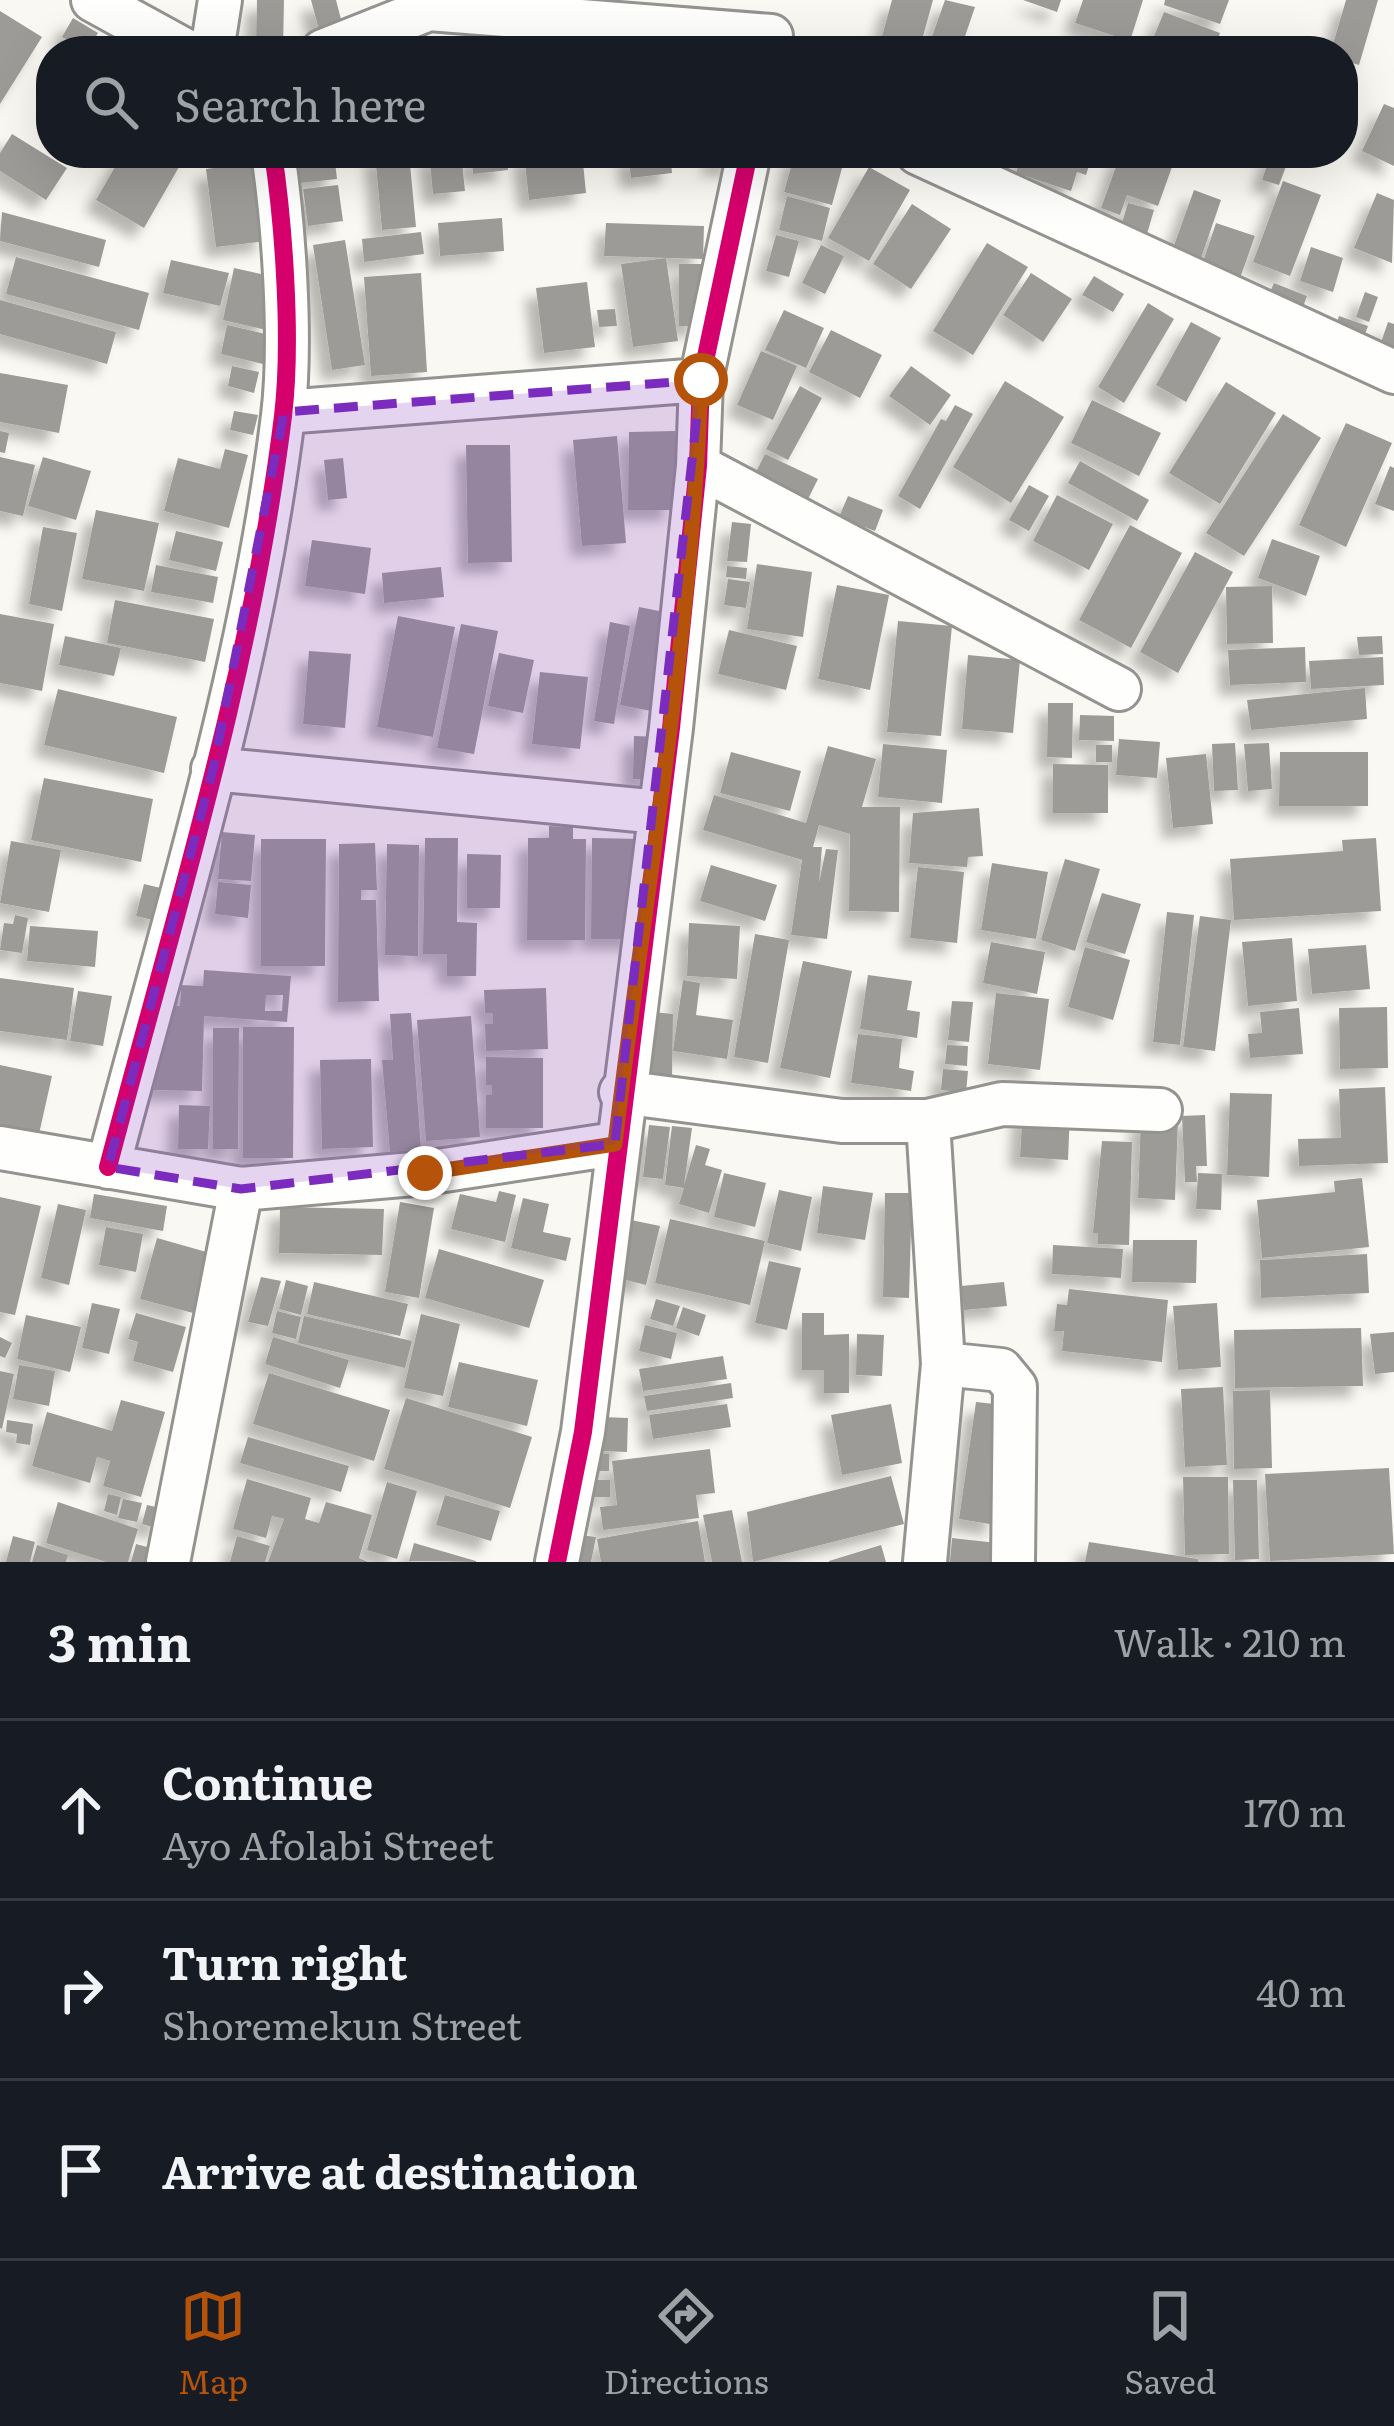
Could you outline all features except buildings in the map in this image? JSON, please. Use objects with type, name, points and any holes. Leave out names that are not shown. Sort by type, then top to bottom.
[{"type":"street","points":[[93,0],[159,36]]},
{"type":"street","points":[[214,36],[220,0]]},
{"type":"street","points":[[358,36],[431,5],[773,29]]},
{"type":"street","points":[[108,1167],[213,769],[284,412],[282,214],[275,168]]},
{"type":"street","points":[[557,1562],[583,1432],[621,1092],[659,812],[698,466],[701,380],[745,168]]},
{"type":"street","points":[[951,168],[1394,372]]},
{"type":"street","points":[[284,412],[701,380]]},
{"type":"street","points":[[698,466],[1119,689]]},
{"type":"street","points":[[213,769],[659,812]]},
{"type":"street","points":[[621,1092],[842,1121],[928,1121],[1002,1104],[1160,1110]]},
{"type":"street","points":[[925,1562],[943,1364],[928,1121]]},
{"type":"street","points":[[0,1148],[242,1189],[425,1173],[615,1144]]},
{"type":"street","points":[[168,1562],[242,1189]]},
{"type":"street","points":[[943,1364],[1001,1370],[1015,1387],[1013,1562]]},
{"type":"highlighted area","points":[[701,380],[615,1144],[241,1189],[108,1167],[213,769],[284,412]]},
{"type":"cycle path","points":[[108,1167],[208,794],[269,511],[287,354],[275,168]]},
{"type":"cycle path","points":[[557,1562],[583,1432],[671,728],[698,466],[701,380],[746,168]]},
{"type":"route","points":[[425,1173],[615,1144],[670,728],[698,466],[701,380]]}]
